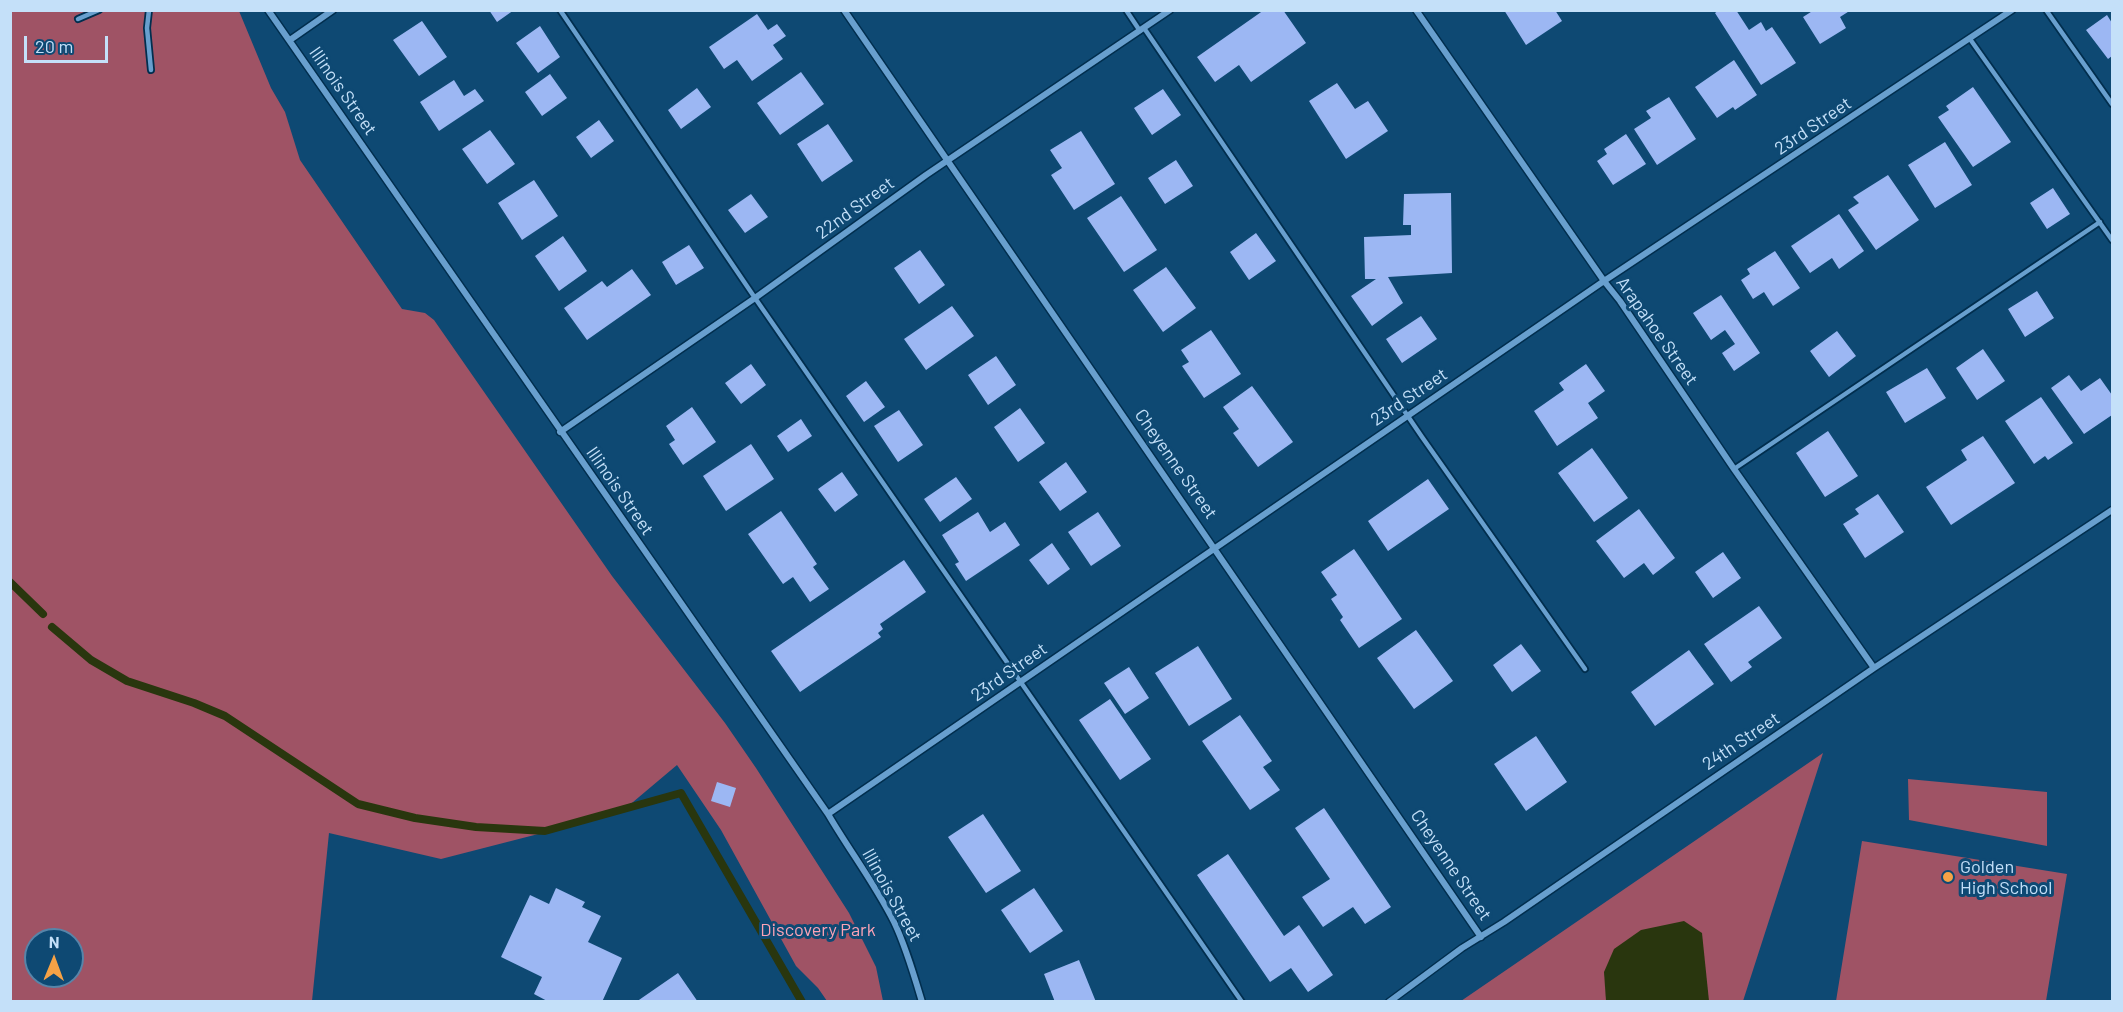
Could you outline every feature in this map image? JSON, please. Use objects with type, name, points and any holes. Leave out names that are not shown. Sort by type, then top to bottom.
[{"type":"street","name":"Illinois Street","points":[[268,10],[828,814],[894,923],[912,966],[922,1002]]},
{"type":"street","points":[[290,40],[333,10]]},
{"type":"street","name":"Cheyenne Street","points":[[844,10],[1481,937]]},
{"type":"street","name":"22nd Street","points":[[560,432],[755,298],[948,160],[1170,10]]},
{"type":"street","name":"Arapahoe Street","points":[[1416,10],[1874,668]]},
{"type":"street","name":"23rd Street","points":[[828,814],[1021,683],[1193,561],[1604,281],[2012,10]]},
{"type":"street","name":"24th Street","points":[[1389,1002],[1462,948],[1874,668],[2112,510]]},
{"type":"lane","points":[[78,19],[99,10]]},
{"type":"lane","points":[[149,10],[147,28],[151,70]]},
{"type":"lane","points":[[560,10],[755,298],[1242,1002]]},
{"type":"lane","points":[[1126,10],[1142,29],[1584,669]]},
{"type":"lane","points":[[2046,10],[2112,104]]},
{"type":"lane","points":[[1970,39],[2112,240]]},
{"type":"lane","points":[[1734,469],[2100,222]]},
{"type":"green space","name":"Discovery Park","points":[[11,11],[239,11],[271,88],[285,112],[300,160],[402,309],[425,313],[434,320],[612,576],[725,723],[849,913],[876,967],[883,1001],[827,1001],[818,988],[796,966],[721,830],[677,765],[620,813],[441,859],[329,833],[312,1001],[11,1001]]},
{"type":"green space","points":[[1823,753],[1743,1001],[1461,1001]]},
{"type":"green space","points":[[1908,779],[2047,792],[2047,846],[1909,820]]},
{"type":"green space","points":[[1862,841],[2067,874],[2046,1001],[1836,1001]]},
{"type":"shaded area","points":[[1684,921],[1702,933],[1709,1001],[1606,1001],[1604,972],[1614,949],[1641,930]]},
{"type":"building","points":[[489,10],[514,10],[497,22]]},
{"type":"building","points":[[1264,10],[1283,10],[1306,43],[1251,82],[1239,65],[1215,82],[1197,57]]},
{"type":"building","points":[[1504,10],[1555,10],[1562,21],[1526,45]]},
{"type":"building","points":[[1719,10],[1736,10],[1749,30],[1761,22],[1766,31],[1772,27],[1796,63],[1761,85],[1715,13]]},
{"type":"building","points":[[1814,10],[1851,10],[1840,17],[1846,28],[1820,44],[1803,17]]},
{"type":"building","points":[[757,14],[768,30],[777,24],[786,36],[773,45],[783,59],[752,81],[737,60],[724,69],[709,47]]},
{"type":"building","points":[[2107,15],[2112,23],[2112,56],[2108,59],[2086,30]]},
{"type":"building","points":[[422,21],[447,57],[419,76],[393,40]]},
{"type":"building","points":[[540,26],[560,57],[538,73],[516,43]]},
{"type":"building","points":[[1734,60],[1757,95],[1735,110],[1733,107],[1717,118],[1695,87]]},
{"type":"building","points":[[801,72],[824,104],[780,135],[757,103]]},
{"type":"building","points":[[550,74],[567,98],[542,116],[525,92]]},
{"type":"building","points":[[454,80],[464,96],[475,89],[484,101],[439,131],[420,102]]},
{"type":"building","points":[[1337,83],[1355,109],[1368,101],[1388,131],[1346,159],[1309,101]]},
{"type":"building","points":[[1973,87],[2011,142],[1973,167],[1938,117],[1949,110],[1946,106]]},
{"type":"building","points":[[697,88],[711,107],[681,129],[668,110]]},
{"type":"building","points":[[1163,89],[1181,115],[1152,135],[1134,108]]},
{"type":"building","points":[[1669,97],[1696,139],[1657,165],[1634,129],[1651,118],[1646,111]]},
{"type":"building","points":[[599,120],[614,141],[591,158],[576,137]]},
{"type":"building","points":[[828,124],[853,161],[822,182],[797,144]]},
{"type":"building","points":[[490,130],[515,164],[487,184],[462,149]]},
{"type":"building","points":[[1081,131],[1115,184],[1074,210],[1051,175],[1062,168],[1050,150]]},
{"type":"building","points":[[1626,134],[1646,164],[1613,185],[1597,161],[1607,154],[1604,149]]},
{"type":"building","points":[[1945,142],[1972,185],[1935,208],[1908,165]]},
{"type":"building","points":[[1176,160],[1193,186],[1165,204],[1148,178]]},
{"type":"building","points":[[1888,175],[1919,220],[1876,250],[1848,210],[1859,203],[1853,197]]},
{"type":"building","points":[[534,180],[558,216],[522,240],[498,203]]},
{"type":"building","points":[[2053,188],[2070,214],[2047,229],[2030,203]]},
{"type":"building","points":[[1451,193],[1452,273],[1388,277],[1403,303],[1372,326],[1351,296],[1376,279],[1365,279],[1364,237],[1411,235],[1411,225],[1403,225],[1404,194]]},
{"type":"building","points":[[751,194],[768,217],[745,233],[728,210]]},
{"type":"building","points":[[1121,196],[1157,250],[1124,272],[1087,218]]},
{"type":"building","points":[[1839,214],[1864,251],[1839,269],[1832,258],[1810,273],[1791,246]]},
{"type":"building","points":[[1256,233],[1276,261],[1249,280],[1230,252]]},
{"type":"building","points":[[563,236],[587,271],[559,291],[535,256]]},
{"type":"building","points":[[689,245],[704,268],[676,285],[662,262]]},
{"type":"building","points":[[920,250],[945,285],[919,304],[894,268]]},
{"type":"building","points":[[1775,251],[1800,288],[1773,306],[1764,292],[1753,299],[1741,280],[1750,274],[1747,269]]},
{"type":"building","points":[[1166,267],[1196,308],[1163,332],[1133,290]]},
{"type":"building","points":[[632,269],[651,295],[587,340],[564,308],[602,281],[607,287]]},
{"type":"building","points":[[2037,291],[2054,318],[2025,337],[2008,309]]},
{"type":"building","points":[[1721,295],[1760,353],[1734,371],[1722,353],[1735,344],[1725,330],[1711,340],[1693,313]]},
{"type":"building","points":[[952,306],[974,336],[926,370],[904,339]]},
{"type":"building","points":[[1421,316],[1437,339],[1402,363],[1386,339]]},
{"type":"building","points":[[1211,330],[1241,374],[1204,398],[1182,366],[1189,362],[1181,350]]},
{"type":"building","points":[[1837,331],[1856,356],[1829,377],[1810,351]]},
{"type":"building","points":[[1983,349],[2005,381],[1977,400],[1956,368]]},
{"type":"building","points":[[996,356],[1016,385],[988,405],[968,375]]},
{"type":"building","points":[[751,364],[766,385],[741,404],[725,383]]},
{"type":"building","points":[[1586,364],[1605,391],[1588,403],[1598,418],[1557,446],[1534,411],[1564,390],[1559,383]]},
{"type":"building","points":[[1927,368],[1946,398],[1905,423],[1886,392]]},
{"type":"building","points":[[2069,375],[2081,391],[2100,378],[2112,395],[2112,415],[2084,434],[2051,388]]},
{"type":"building","points":[[866,381],[885,407],[864,422],[846,396]]},
{"type":"building","points":[[1252,386],[1293,442],[1258,467],[1233,433],[1239,429],[1223,407]]},
{"type":"building","points":[[2041,397],[2073,443],[2048,460],[2045,456],[2034,464],[2005,421]]},
{"type":"building","points":[[692,407],[716,442],[683,465],[669,444],[675,440],[666,426]]},
{"type":"building","points":[[1020,408],[1045,443],[1018,462],[994,427]]},
{"type":"building","points":[[899,410],[923,445],[898,462],[874,426]]},
{"type":"building","points":[[801,419],[812,436],[788,452],[777,436]]},
{"type":"building","points":[[1828,431],[1858,476],[1825,497],[1796,453]]},
{"type":"building","points":[[1983,436],[2015,483],[1951,525],[1926,487],[1967,460],[1961,450]]},
{"type":"building","points":[[751,444],[774,479],[726,511],[703,476]]},
{"type":"building","points":[[1592,448],[1628,498],[1594,522],[1558,473]]},
{"type":"building","points":[[1066,462],[1087,492],[1060,511],[1039,482]]},
{"type":"building","points":[[842,472],[858,495],[835,512],[818,489]]},
{"type":"building","points":[[956,477],[972,499],[940,522],[924,499]]},
{"type":"building","points":[[1428,479],[1449,509],[1388,551],[1368,521]]},
{"type":"building","points":[[1878,494],[1904,532],[1865,558],[1843,524],[1859,514],[1855,509]]},
{"type":"building","points":[[1639,509],[1675,558],[1653,575],[1644,563],[1624,578],[1596,541]]},
{"type":"building","points":[[781,511],[817,564],[813,567],[829,589],[810,602],[793,577],[783,584],[748,534]]},
{"type":"building","points":[[978,512],[990,532],[1005,522],[1020,545],[966,581],[955,564],[959,562],[942,535]]},
{"type":"building","points":[[1098,512],[1121,546],[1091,566],[1068,532]]},
{"type":"building","points":[[1052,543],[1070,569],[1048,585],[1029,560]]},
{"type":"building","points":[[1354,549],[1402,619],[1359,648],[1340,620],[1343,617],[1331,599],[1337,595],[1321,572]]},
{"type":"building","points":[[1723,552],[1741,578],[1713,598],[1695,572]]},
{"type":"building","points":[[904,560],[926,592],[880,624],[883,629],[878,633],[881,637],[800,692],[771,651]]},
{"type":"building","points":[[1759,606],[1782,638],[1748,662],[1752,667],[1731,682],[1704,644]]},
{"type":"building","points":[[1416,630],[1453,681],[1414,709],[1377,658]]},
{"type":"building","points":[[1521,644],[1541,671],[1512,692],[1493,665]]},
{"type":"building","points":[[1198,646],[1232,699],[1189,726],[1155,673]]},
{"type":"building","points":[[1689,650],[1714,684],[1655,726],[1631,692]]},
{"type":"building","points":[[1129,667],[1149,698],[1125,714],[1104,683]]},
{"type":"building","points":[[1110,699],[1151,759],[1120,780],[1079,720]]},
{"type":"building","points":[[1240,715],[1272,761],[1263,767],[1280,790],[1250,810],[1202,741]]},
{"type":"building","points":[[1536,736],[1567,782],[1526,811],[1494,764]]},
{"type":"building","points":[[717,782],[736,788],[730,807],[711,801]]},
{"type":"building","points":[[1324,808],[1391,907],[1365,924],[1353,907],[1323,927],[1302,897],[1330,879],[1295,828]]},
{"type":"building","points":[[983,814],[1021,871],[986,893],[948,837]]},
{"type":"building","points":[[1228,854],[1284,936],[1299,925],[1333,975],[1308,992],[1291,968],[1270,982],[1197,875]]},
{"type":"building","points":[[556,888],[585,902],[582,907],[601,916],[588,942],[622,958],[602,1002],[549,1002],[534,994],[542,977],[501,957],[530,895],[549,904]]},
{"type":"building","points":[[1034,888],[1063,931],[1030,953],[1001,910]]},
{"type":"building","points":[[1079,960],[1096,1002],[1055,1002],[1044,974]]},
{"type":"building","points":[[678,973],[698,1002],[636,1002]]},
{"type":"waterway","points":[[10,582],[43,614]]},
{"type":"waterway","points":[[52,627],[91,660],[127,681],[194,703],[225,716],[358,804],[415,818],[476,827],[545,831],[681,793],[802,1002]]},
{"type":"place","name":"Golden High School","points":[[1948,877]]}]
